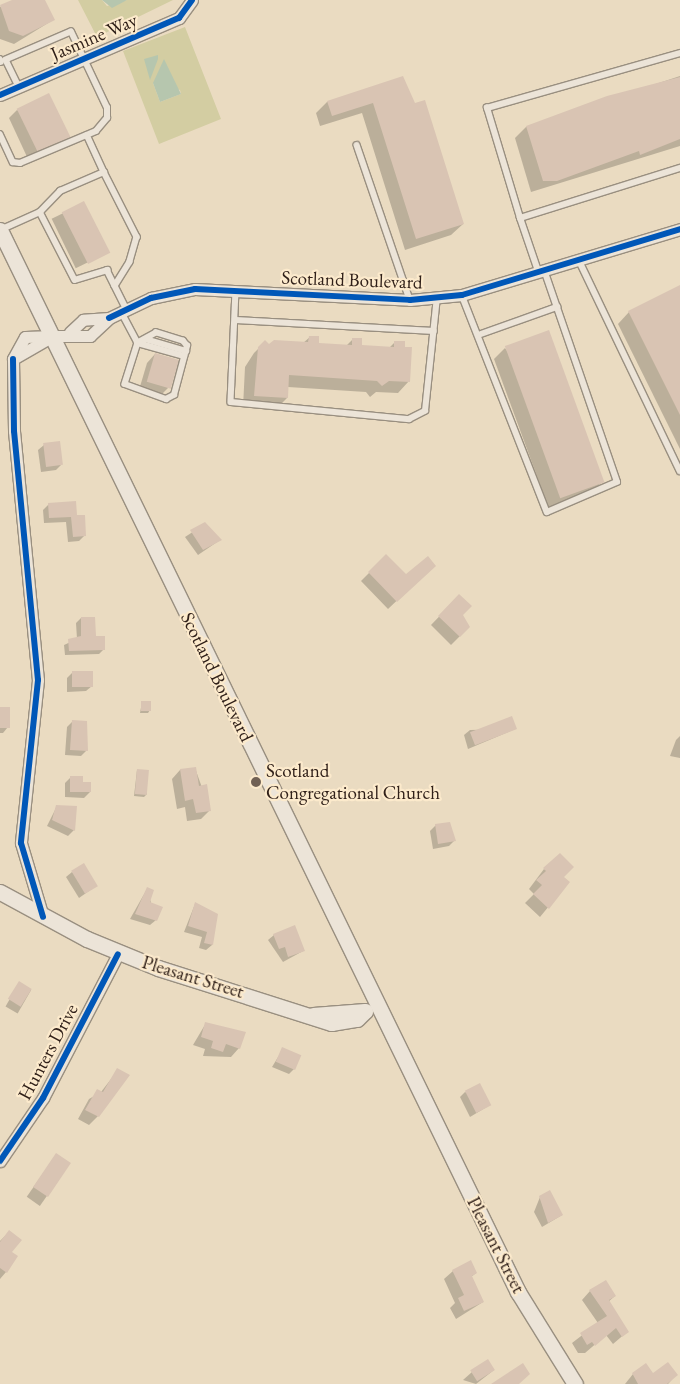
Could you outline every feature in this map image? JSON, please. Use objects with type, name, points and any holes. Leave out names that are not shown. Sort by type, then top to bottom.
[{"type":"main road","points":[[0,230],[52,336]]},
{"type":"main road","name":"Scotland Boulevard","points":[[52,336],[372,1009]]},
{"type":"main road","name":"Pleasant Street","points":[[0,892],[43,917],[118,954],[340,1023],[357,1020],[372,1009],[518,1292],[575,1384]]},
{"type":"street","name":"Jasmine Way","points":[[0,94],[179,18],[192,0]]},
{"type":"street","name":"Scotland Boulevard","points":[[52,336],[70,332],[90,336],[109,318],[124,309],[195,289],[410,300],[462,294],[680,229]]},
{"type":"street","name":"Scotland Boulevard","points":[[70,332],[83,320],[109,318]]},
{"type":"street","points":[[43,917],[21,843],[33,760],[38,680],[14,432],[13,359],[25,337],[52,336]]},
{"type":"street","name":"Hunters Drive","points":[[0,1160],[43,1098],[118,954]]},
{"type":"lane","points":[[0,134],[13,162],[20,163],[102,127],[107,108],[85,57],[71,32],[2,61],[18,85]]},
{"type":"lane","points":[[462,294],[480,334],[547,512],[617,482],[557,307],[520,218],[487,108],[680,53]]},
{"type":"lane","points":[[87,135],[137,237],[130,262],[115,286]]},
{"type":"lane","points":[[357,145],[410,300]]},
{"type":"lane","points":[[520,218],[680,168]]},
{"type":"lane","points":[[0,230],[40,212],[60,191],[104,172]]},
{"type":"lane","points":[[40,212],[75,280],[107,270],[115,286],[138,343],[125,384],[166,399],[174,395],[185,354],[183,340],[156,333],[138,343]]},
{"type":"lane","points":[[579,260],[680,471]]},
{"type":"lane","points":[[236,291],[231,402],[409,419],[425,411],[437,297]]},
{"type":"lane","points":[[480,334],[557,307]]},
{"type":"lane","points":[[236,320],[434,331]]},
{"type":"lane","points":[[145,339],[185,354]]},
{"type":"lane","points":[[138,343],[185,354]]},
{"type":"shaded area","points":[[78,0],[102,0],[107,6],[127,0],[173,0],[97,37]]},
{"type":"shaded area","points":[[102,0],[127,0],[112,8]]},
{"type":"shaded area","points":[[185,27],[221,119],[159,144],[123,51]],"holes":[[[153,83],[180,90],[181,94],[160,102]]]},
{"type":"shaded area","points":[[158,55],[158,59],[150,80],[144,59]]},
{"type":"shaded area","points":[[164,59],[181,94],[160,102],[153,83]]},
{"type":"building","points":[[12,0],[45,0],[55,20],[23,36],[9,31],[0,5]]},
{"type":"building","points":[[403,76],[415,103],[425,100],[464,224],[416,239],[373,103],[332,116],[327,101]]},
{"type":"building","points":[[680,77],[680,139],[640,155],[639,151],[557,181],[543,181],[526,126],[607,96]]},
{"type":"building","points":[[49,93],[70,137],[38,153],[17,109]]},
{"type":"building","points":[[84,201],[110,253],[88,264],[62,212]]},
{"type":"building","points":[[680,285],[680,415],[628,311]]},
{"type":"building","points":[[549,330],[604,482],[560,498],[505,346]]},
{"type":"building","points":[[309,336],[319,336],[319,343],[352,345],[352,338],[362,338],[362,345],[394,347],[394,341],[405,341],[405,347],[412,347],[410,382],[389,381],[382,386],[377,381],[289,375],[288,398],[254,396],[258,347],[265,340],[269,344],[274,340],[308,342]]},
{"type":"building","points":[[155,353],[179,360],[171,389],[147,382]]},
{"type":"building","points":[[60,441],[63,465],[46,467],[43,443]]},
{"type":"building","points":[[76,501],[77,515],[85,515],[86,536],[73,537],[71,517],[49,518],[48,503]]},
{"type":"building","points":[[205,522],[222,540],[203,550],[190,530]]},
{"type":"building","points":[[386,554],[406,574],[428,556],[436,566],[397,602],[368,572]]},
{"type":"building","points":[[459,594],[472,606],[463,615],[470,627],[460,637],[438,616]]},
{"type":"building","points":[[81,617],[95,617],[96,636],[105,636],[105,650],[69,651],[68,639],[81,636]]},
{"type":"building","points":[[72,671],[93,671],[93,687],[72,687]]},
{"type":"building","points":[[141,701],[151,701],[151,711],[141,711]]},
{"type":"building","points":[[0,707],[10,707],[10,728],[0,728]]},
{"type":"building","points":[[512,716],[517,729],[475,745],[470,732]]},
{"type":"building","points":[[72,720],[87,721],[88,751],[70,750]]},
{"type":"building","points":[[196,767],[199,786],[207,784],[211,811],[196,813],[193,799],[185,801],[180,769]]},
{"type":"building","points":[[137,769],[149,770],[147,795],[135,794]]},
{"type":"building","points":[[70,776],[83,776],[83,782],[91,782],[91,792],[70,792]]},
{"type":"building","points":[[56,805],[77,806],[75,831],[52,820]]},
{"type":"building","points":[[450,822],[456,841],[438,844],[435,824]]},
{"type":"building","points":[[560,853],[574,867],[564,877],[570,882],[549,909],[533,894],[542,885],[536,880],[546,871],[543,868]]},
{"type":"building","points":[[84,863],[98,886],[85,894],[71,871]]},
{"type":"building","points":[[147,887],[154,890],[150,902],[163,907],[157,921],[135,914]]},
{"type":"building","points":[[195,902],[218,914],[213,945],[204,943],[207,932],[188,926]]},
{"type":"building","points":[[295,925],[305,951],[288,957],[285,947],[279,949],[273,934]]},
{"type":"building","points":[[19,981],[32,989],[21,1007],[8,999]]},
{"type":"building","points":[[205,1022],[246,1032],[240,1049],[226,1044],[223,1052],[211,1048],[213,1041],[201,1037]]},
{"type":"building","points":[[282,1047],[301,1055],[295,1070],[276,1062]]},
{"type":"building","points":[[117,1068],[130,1075],[99,1117],[85,1110],[97,1089],[103,1092]]},
{"type":"building","points":[[480,1083],[491,1105],[476,1113],[465,1091]]},
{"type":"building","points":[[56,1153],[71,1163],[48,1197],[33,1187]]},
{"type":"building","points":[[550,1190],[563,1215],[548,1223],[539,1196]]},
{"type":"building","points":[[9,1230],[22,1240],[12,1252],[18,1256],[7,1273],[0,1268],[0,1242]]},
{"type":"building","points":[[471,1260],[477,1273],[472,1276],[484,1302],[464,1311],[458,1298],[464,1295],[452,1270]]},
{"type":"building","points":[[606,1280],[616,1296],[609,1300],[629,1332],[622,1337],[616,1328],[595,1346],[592,1342],[587,1345],[580,1333],[607,1316],[589,1290]]},
{"type":"building","points":[[488,1359],[495,1370],[477,1381],[470,1370]]},
{"type":"building","points":[[668,1362],[678,1375],[667,1384],[638,1384],[632,1373],[646,1363],[653,1373]]},
{"type":"building","points":[[523,1363],[530,1374],[519,1384],[491,1384]]},
{"type":"cycle path","points":[[0,95],[179,18],[192,0]]},
{"type":"cycle path","points":[[109,318],[151,298],[195,289],[410,300],[462,295],[680,229]]},
{"type":"cycle path","points":[[13,359],[14,431],[38,680],[21,843],[43,917]]},
{"type":"cycle path","points":[[0,1161],[43,1098],[118,954]]},
{"type":"place","name":"Scotland Congregational Church","points":[[256,782]]}]
